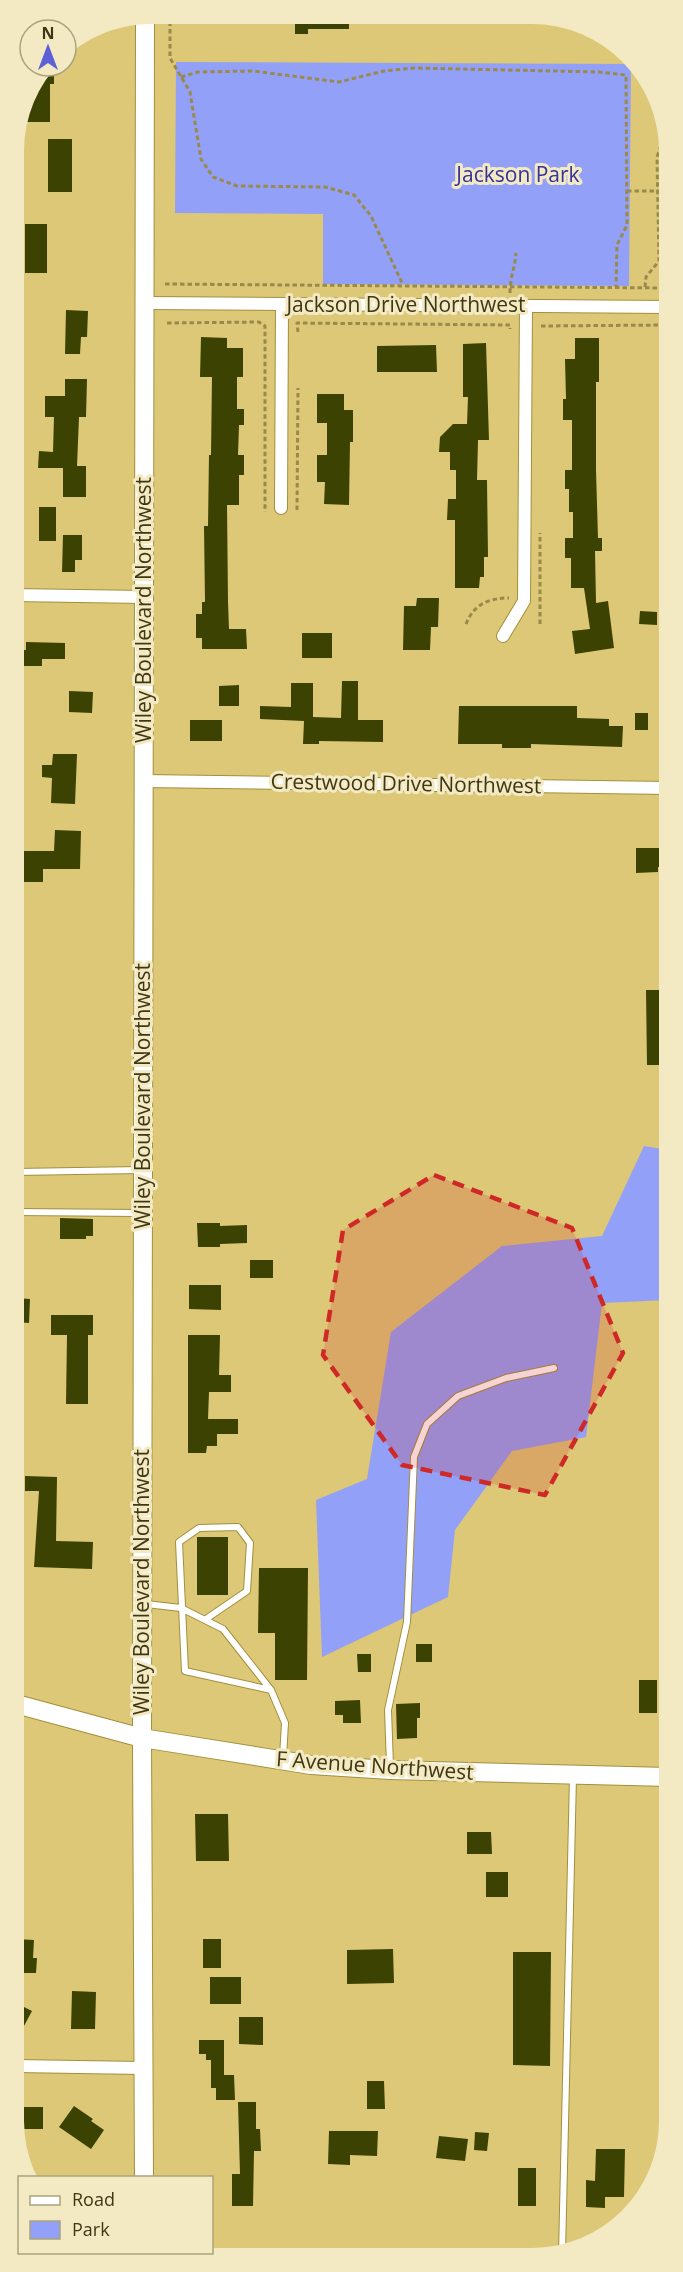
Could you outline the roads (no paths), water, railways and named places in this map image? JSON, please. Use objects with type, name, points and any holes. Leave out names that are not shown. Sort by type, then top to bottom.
[{"type":"street","name":"Wiley Boulevard Northwest","points":[[144,2176],[142,1604],[145,24]]},
{"type":"street","name":"Jackson Drive Northwest","points":[[145,303],[659,307]]},
{"type":"street","points":[[282,304],[282,508]]},
{"type":"street","points":[[503,636],[524,601],[526,306]]},
{"type":"street","points":[[24,595],[144,597]]},
{"type":"street","name":"Crestwood Drive Northwest","points":[[144,781],[659,788]]},
{"type":"street","name":"F Avenue Northwest","points":[[24,1706],[142,1738],[311,1765],[390,1770],[659,1777]]},
{"type":"street","points":[[24,2066],[142,2068]]},
{"type":"lane","points":[[24,1172],[143,1170]]},
{"type":"lane","points":[[24,1212],[143,1213]]},
{"type":"lane","points":[[390,1770],[388,1710],[407,1622],[414,1457],[427,1424],[458,1396],[506,1378],[554,1368]]},
{"type":"lane","points":[[206,1619],[247,1592],[250,1543],[238,1527],[199,1528],[179,1542],[185,1671],[271,1690]]},
{"type":"lane","points":[[142,1604],[181,1608],[223,1629],[271,1690],[285,1724],[283,1761]]},
{"type":"lane","points":[[562,2244],[573,1776]]},
{"type":"park label","name":"Jackson Park","points":[[518,175]]}]
